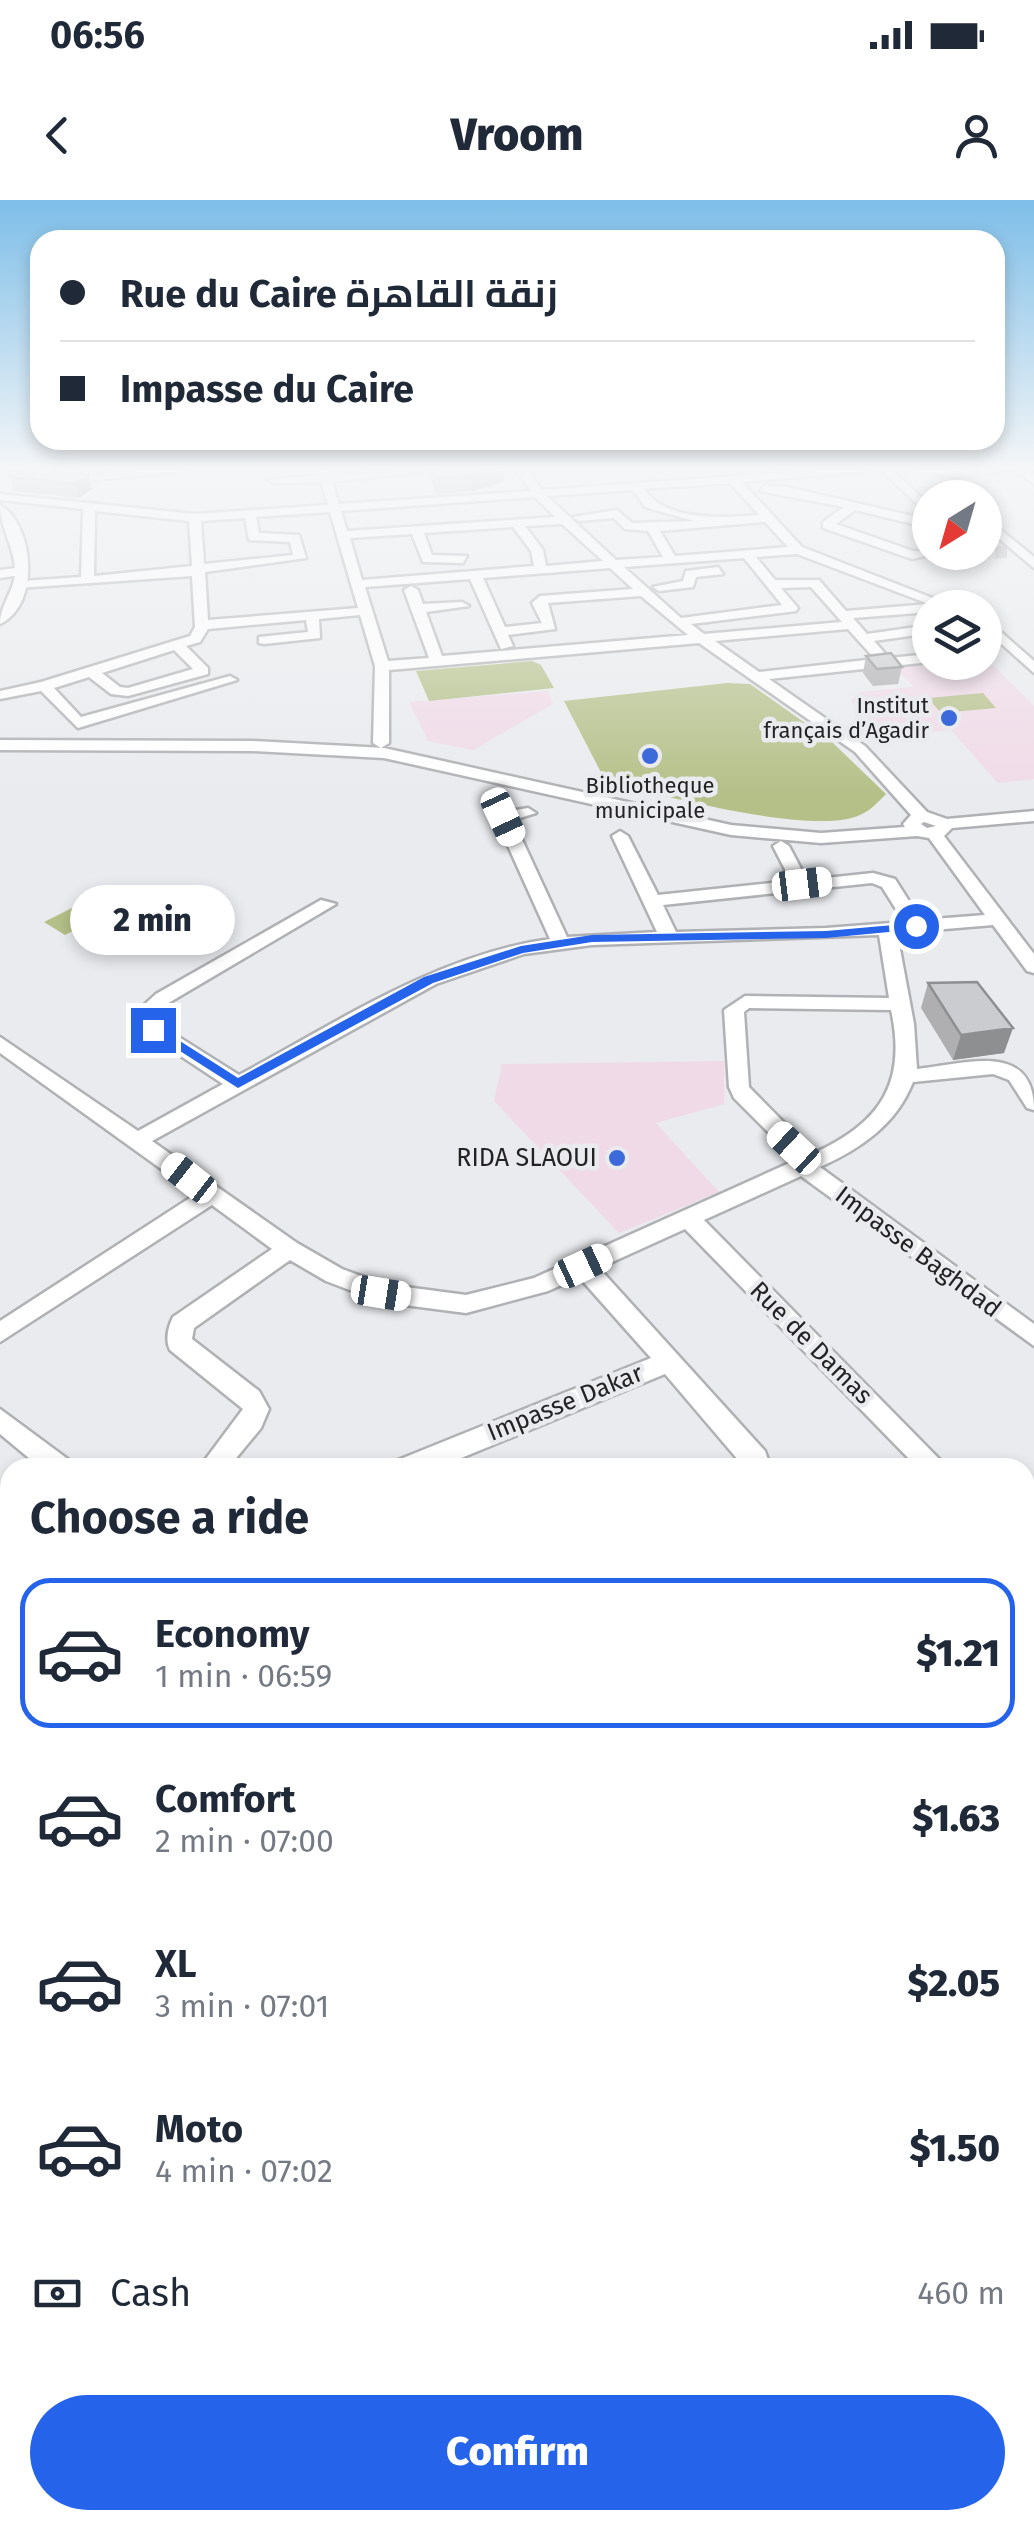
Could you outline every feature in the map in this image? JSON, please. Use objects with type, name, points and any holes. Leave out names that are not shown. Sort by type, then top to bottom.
[{"type":"main road","points":[[0,608],[12,579]]},
{"type":"main road","points":[[0,619],[12,579]]},
{"type":"street","points":[[55,579],[101,579]]},
{"type":"street","points":[[4,693],[44,686],[179,648],[198,636],[202,624],[197,579]]},
{"type":"street","points":[[355,579],[382,666],[381,744]]},
{"type":"street","points":[[356,584],[426,579]]},
{"type":"street","points":[[477,579],[510,655]]},
{"type":"street","points":[[633,579],[678,622],[860,749],[926,826],[1034,967]]},
{"type":"street","points":[[500,632],[548,628],[550,624],[539,603],[545,599],[649,590],[690,584],[691,579]]},
{"type":"street","points":[[678,622],[790,609],[767,579]]},
{"type":"street","points":[[876,579],[912,592]]},
{"type":"street","points":[[772,584],[814,582],[885,662]]},
{"type":"street","points":[[584,583],[568,586],[570,595],[649,590]]},
{"type":"street","points":[[411,590],[438,662]]},
{"type":"street","points":[[418,608],[462,606]]},
{"type":"street","points":[[202,624],[365,611]]},
{"type":"street","points":[[763,642],[847,620],[912,611]]},
{"type":"street","points":[[264,640],[315,635],[312,615]]},
{"type":"street","points":[[261,620],[267,657]]},
{"type":"street","points":[[866,638],[912,632]]},
{"type":"street","points":[[382,666],[702,638],[828,642],[825,656]]},
{"type":"street","points":[[1002,638],[1034,669]]},
{"type":"street","points":[[92,672],[116,690],[128,692],[203,671],[179,648]]},
{"type":"street","points":[[1002,652],[1034,649]]},
{"type":"street","points":[[757,676],[825,656],[885,662],[912,660]]},
{"type":"street","points":[[75,730],[230,680]]},
{"type":"street","points":[[44,686],[75,730]]},
{"type":"street","points":[[0,738],[75,730],[381,744],[458,757],[735,822],[847,831],[926,826]]},
{"type":"street","points":[[0,746],[271,746],[384,753],[731,830],[821,838],[1034,816]]},
{"type":"street","points":[[528,813],[503,817],[560,942]]},
{"type":"street","points":[[620,836],[669,937]]},
{"type":"street","points":[[782,846],[802,884]]},
{"type":"street","points":[[652,901],[802,884],[882,880],[893,888],[916,926]]},
{"type":"street","points":[[238,1084],[153,1030],[144,1014],[163,998],[327,904]]},
{"type":"street","points":[[139,1139],[429,980],[488,959],[560,942],[887,929],[998,919]]},
{"type":"street","points":[[0,1042],[288,1249],[334,1275],[381,1293],[466,1304],[506,1295],[583,1266],[846,1146],[874,1127],[891,1111],[908,1076],[887,929]]},
{"type":"street","points":[[807,1164],[744,1098],[739,1087],[734,1010],[746,1002],[900,1004]]},
{"type":"street","points":[[0,1069],[24,1057]]},
{"type":"street","points":[[908,1076],[995,1067],[1016,1074],[1034,1103]]},
{"type":"street","name":"Impasse Baghdad","points":[[807,1164],[1034,1337]]},
{"type":"street","points":[[0,1333],[211,1194]]},
{"type":"street","name":"Rue de Damas","points":[[688,1218],[925,1458]]},
{"type":"street","points":[[221,1458],[252,1421],[256,1410],[250,1398],[179,1343],[177,1333],[182,1324],[288,1249]]},
{"type":"street","points":[[583,1266],[755,1458]]},
{"type":"street","name":"Impasse Dakar","points":[[432,1458],[668,1362]]},
{"type":"street","points":[[0,1419],[48,1458]]},
{"type":"shaded area","name":"Institut français d’Agadir","points":[[912,664],[912,680],[1002,680],[1002,674],[1034,706],[1034,779],[998,783],[951,730],[876,738],[851,700],[860,692],[914,687],[893,665]]},
{"type":"shaded area","points":[[548,691],[553,704],[473,750],[428,741],[409,702]]},
{"type":"shaded area","name":"RIDA SLAOUI","points":[[724,1061],[724,1104],[656,1123],[719,1192],[619,1233],[494,1101],[502,1064]]},
{"type":"green space","points":[[532,661],[541,665],[554,688],[429,701],[416,671]]},
{"type":"green space","points":[[727,683],[750,684],[832,742],[886,794],[862,814],[840,820],[810,821],[737,812],[606,782],[564,701]]},
{"type":"green space","points":[[983,693],[996,708],[941,713],[928,698]]},
{"type":"green space","points":[[98,895],[118,907],[65,935],[44,922]]},
{"type":"building","points":[[891,653],[902,667],[877,669],[866,656]]},
{"type":"building","points":[[977,982],[1013,1028],[961,1035],[928,983]]},
{"type":"place","name":"Institut français d’Agadir","points":[[949,718]]},
{"type":"place","name":"Bibliotheque municipale","points":[[650,756]]},
{"type":"place","name":"RIDA SLAOUI","points":[[617,1158]]},
{"type":"route","points":[[153,1030],[238,1084],[429,980],[521,949],[592,939],[826,934],[916,926]]}]
